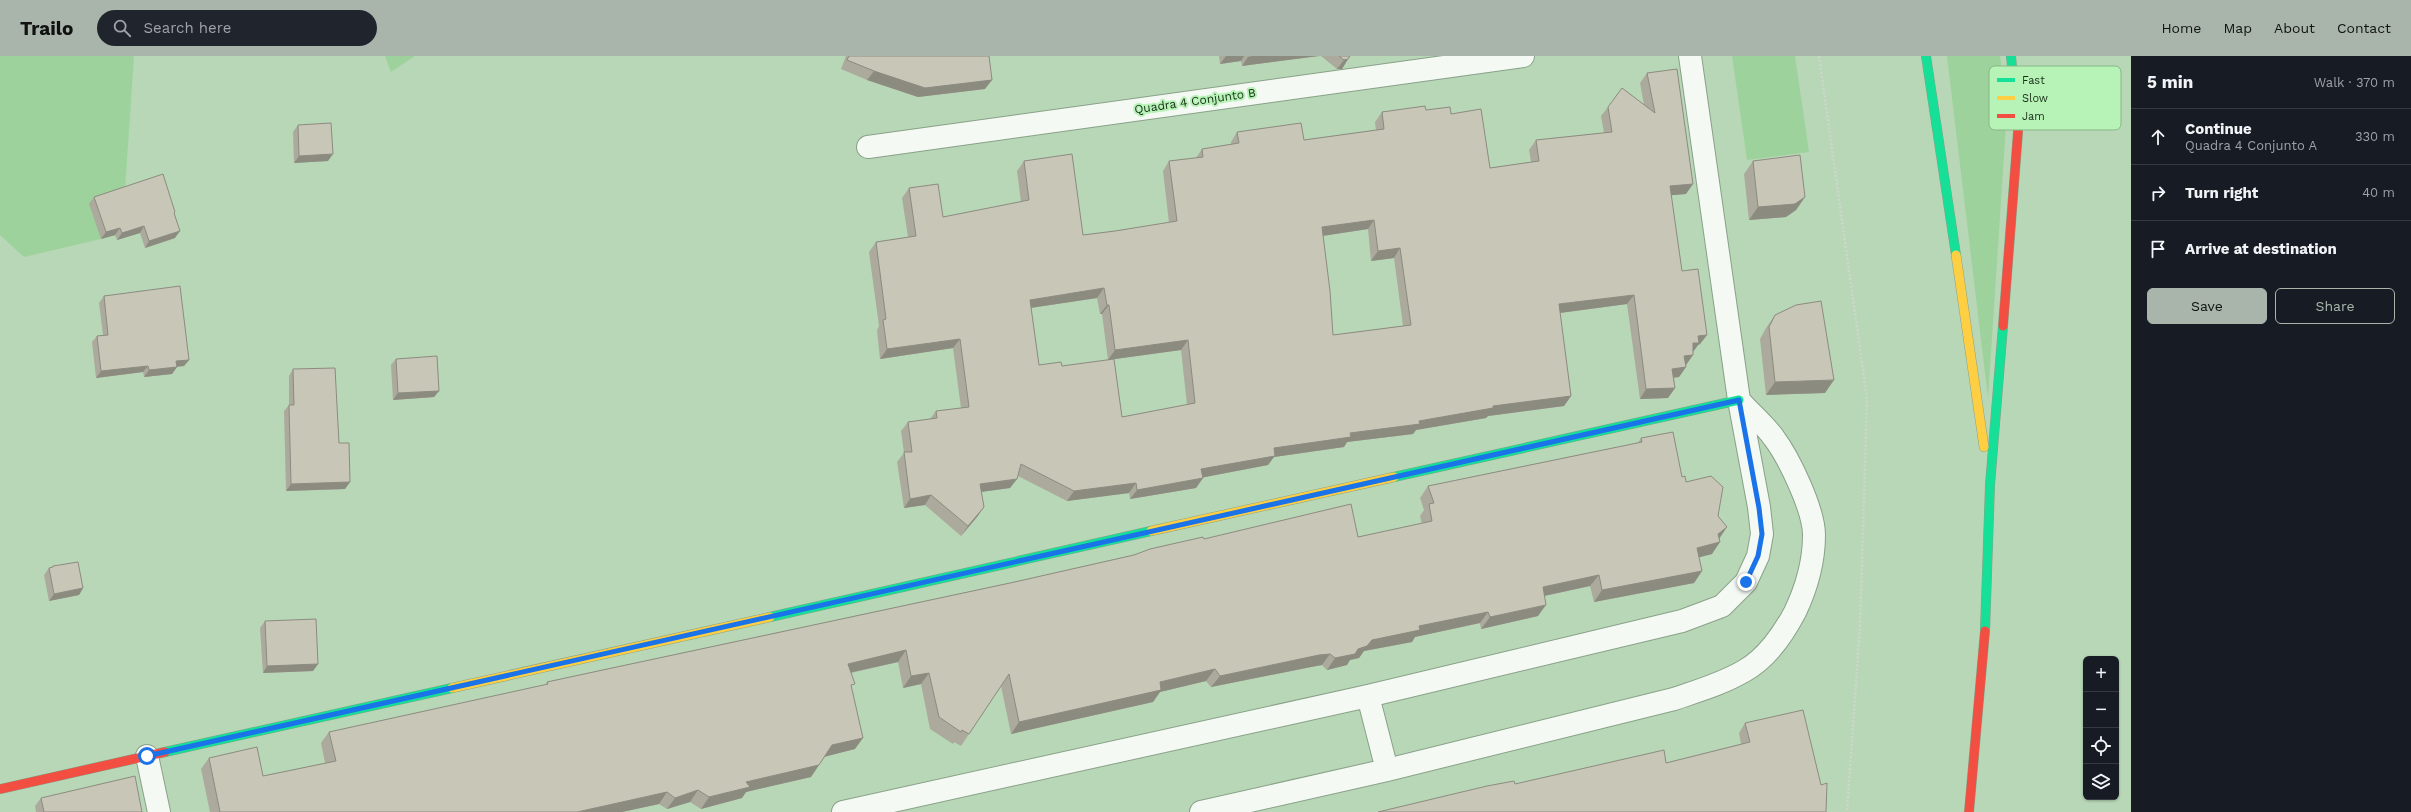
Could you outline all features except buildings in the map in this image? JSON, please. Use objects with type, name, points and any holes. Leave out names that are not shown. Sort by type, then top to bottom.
[{"type":"street","name":"Quadra 4 Conjunto B","points":[[868,146],[1523,56]]},
{"type":"street","points":[[843,812],[1368,696],[1682,621],[1722,606],[1746,582],[1758,556],[1762,534],[1759,508],[1739,400],[1690,56]]},
{"type":"street","points":[[1926,56],[1990,485]]},
{"type":"street","points":[[2011,56],[2012,66]]},
{"type":"street","points":[[1969,812],[1986,619],[1990,485],[2018,130]]},
{"type":"street","points":[[0,789],[1739,400]]},
{"type":"street","points":[[1201,812],[1387,770],[1674,699],[1704,689],[1746,671],[1770,648],[1788,625],[1799,602],[1810,566],[1814,534],[1793,468],[1774,437],[1739,400]]},
{"type":"street","points":[[1368,696],[1387,770]]},
{"type":"street","points":[[147,756],[159,812]]},
{"type":"path","points":[[1819,56],[1867,399],[1860,626],[1847,812]]},
{"type":"green space","points":[[0,56],[134,56],[122,234],[24,257],[0,235]]},
{"type":"green space","points":[[385,56],[415,56],[391,72]]},
{"type":"green space","points":[[1732,56],[1795,56],[1809,152],[1747,160]]},
{"type":"green space","points":[[1947,56],[2000,56],[2001,66],[1989,66],[1989,130],[2006,130],[1988,398]]},
{"type":"traffic: fast","points":[[1926,56],[1956,255]]},
{"type":"traffic: fast","points":[[2011,56],[2012,66]]},
{"type":"traffic: fast","points":[[1985,631],[1990,485],[2003,326]]},
{"type":"traffic: fast","points":[[1394,477],[1739,400]]},
{"type":"traffic: fast","points":[[770,617],[1151,531]]},
{"type":"traffic: fast","points":[[165,752],[452,688]]},
{"type":"traffic: slow","points":[[1956,255],[1984,447]]},
{"type":"traffic: slow","points":[[1151,531],[1394,477]]},
{"type":"traffic: slow","points":[[452,688],[770,617]]},
{"type":"traffic: jam","points":[[2003,326],[2018,130]]},
{"type":"traffic: jam","points":[[1969,812],[1985,631]]},
{"type":"traffic: jam","points":[[0,789],[165,752]]},
{"type":"route","points":[[147,756],[1739,400],[1759,508],[1762,534],[1758,556],[1746,582]]}]
